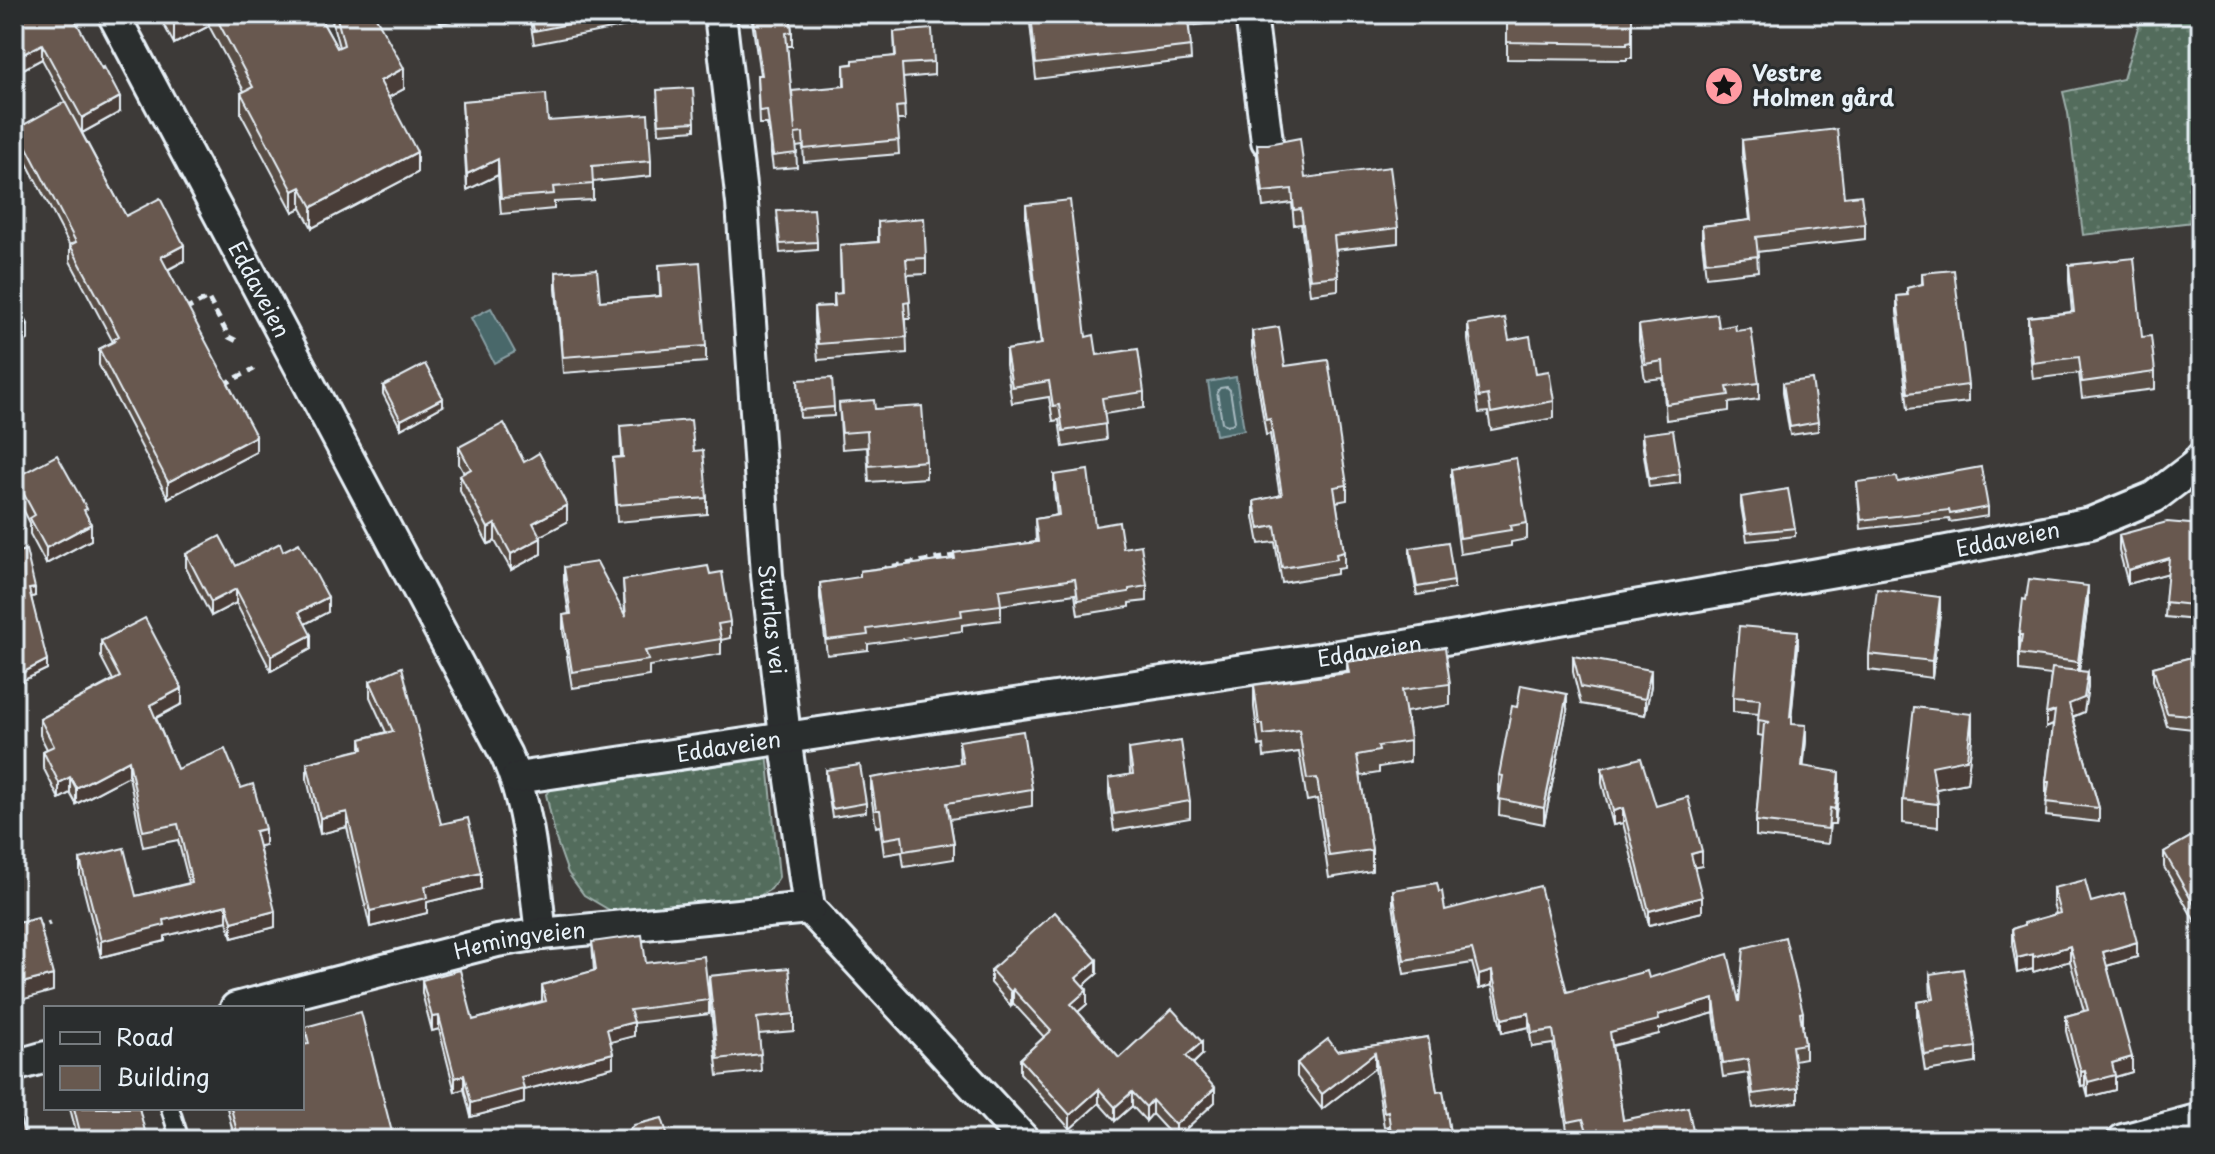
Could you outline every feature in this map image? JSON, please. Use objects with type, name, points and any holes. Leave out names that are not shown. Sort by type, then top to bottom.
[{"type":"street","name":"Eddaveien","points":[[113,14],[517,778],[541,934]]},
{"type":"street","name":"Sturlas vei","points":[[720,14],[742,203],[767,575],[785,737],[809,908]]},
{"type":"street","points":[[1251,14],[1267,141]]},
{"type":"street","name":"Eddaveien","points":[[517,778],[1405,646],[1677,600],[2091,523],[2154,497],[2201,458]]},
{"type":"street","points":[[809,908],[1024,1140]]},
{"type":"street","name":"Hemingveien","points":[[244,1006],[497,941],[809,908]]},
{"type":"street","points":[[14,1066],[44,1058]]},
{"type":"street","points":[[2123,1140],[2201,1119]]},
{"type":"lane","points":[[171,1110],[180,1140]]},
{"type":"path","points":[[183,311],[208,298],[229,337],[239,342]]},
{"type":"path","points":[[216,389],[254,369]]},
{"type":"path","points":[[871,575],[888,567],[973,553]]},
{"type":"path","points":[[26,930],[50,923]]},
{"type":"green space","points":[[2142,14],[2201,14],[2201,221],[2083,235],[2063,92],[2123,79]]},
{"type":"green space","points":[[767,751],[779,877],[771,889],[756,898],[611,911],[584,895],[568,873],[556,839],[546,794],[561,781]]},
{"type":"water","points":[[491,308],[515,352],[494,363],[471,318]]},
{"type":"water","points":[[1236,377],[1244,430],[1216,435],[1208,382]]},
{"type":"building","points":[[14,14],[72,14],[120,97],[82,118],[42,44],[14,59]]},
{"type":"building","points":[[169,14],[192,14],[174,23]]},
{"type":"building","points":[[214,14],[318,14],[337,48],[344,45],[336,14],[374,14],[404,68],[380,81],[417,152],[312,207],[301,187],[293,191],[241,93],[253,87]]},
{"type":"building","points":[[531,14],[618,14],[534,31]]},
{"type":"building","points":[[753,14],[790,14],[792,32],[786,33],[795,131],[792,91],[845,86],[844,65],[853,64],[853,60],[896,56],[894,32],[932,29],[934,62],[902,64],[905,106],[896,107],[899,140],[804,149],[803,133],[795,134],[797,153],[773,156],[767,110],[759,111],[757,75],[762,75]]},
{"type":"building","points":[[1031,14],[1187,14],[1191,46],[1036,64]]},
{"type":"building","points":[[1507,14],[1632,14],[1632,41],[1627,44],[1507,42]]},
{"type":"building","points":[[693,88],[695,122],[659,124],[657,90]]},
{"type":"building","points":[[546,94],[548,121],[648,114],[651,161],[592,166],[593,184],[553,187],[554,194],[501,198],[498,159],[467,174],[462,101]]},
{"type":"building","points":[[65,102],[126,216],[160,198],[184,245],[161,257],[256,436],[168,482],[99,349],[119,336],[70,245],[76,242],[19,132],[22,130],[20,127]]},
{"type":"building","points":[[1837,129],[1844,197],[1861,195],[1865,224],[1756,237],[1758,256],[1706,262],[1702,226],[1751,220],[1742,140]]},
{"type":"building","points":[[1300,138],[1305,178],[1390,167],[1398,228],[1334,236],[1338,276],[1310,279],[1301,209],[1294,210],[1292,189],[1263,192],[1257,144]]},
{"type":"building","points":[[1070,200],[1086,337],[1094,335],[1097,355],[1138,349],[1144,392],[1102,398],[1106,424],[1063,431],[1059,405],[1053,406],[1049,381],[1012,387],[1006,350],[1042,344],[1026,205]]},
{"type":"building","points":[[814,209],[817,242],[780,244],[777,211]]},
{"type":"building","points":[[924,218],[926,258],[906,259],[910,302],[904,303],[907,337],[818,344],[814,307],[835,306],[834,294],[842,293],[840,245],[879,242],[878,222]]},
{"type":"building","points":[[2134,258],[2142,337],[2151,336],[2155,372],[2082,382],[2079,357],[2033,363],[2028,317],[2074,312],[2069,265]]},
{"type":"building","points":[[700,262],[706,346],[563,357],[556,272],[597,269],[600,301],[661,296],[659,265]]},
{"type":"building","points":[[1954,270],[1968,385],[1908,393],[1897,296],[1908,295],[1907,288],[1923,284],[1922,273]]},
{"type":"building","points":[[14,289],[28,324],[14,331]]},
{"type":"building","points":[[1717,314],[1719,328],[1735,325],[1736,331],[1751,329],[1759,383],[1727,387],[1729,395],[1666,404],[1663,361],[1645,364],[1639,325]]},
{"type":"building","points":[[1505,318],[1509,340],[1530,336],[1536,373],[1549,371],[1554,401],[1491,413],[1488,395],[1479,397],[1468,324]]},
{"type":"building","points":[[1279,327],[1285,366],[1328,360],[1347,485],[1334,487],[1344,552],[1336,554],[1337,559],[1282,568],[1275,526],[1259,529],[1254,501],[1282,495],[1252,331]]},
{"type":"building","points":[[425,364],[443,398],[401,420],[383,386]]},
{"type":"building","points":[[832,378],[834,407],[800,410],[798,380]]},
{"type":"building","points":[[1812,379],[1818,422],[1790,427],[1783,383]]},
{"type":"building","points":[[874,400],[875,409],[922,406],[926,461],[869,466],[867,431],[842,433],[839,403]]},
{"type":"building","points":[[691,420],[694,451],[703,450],[707,498],[617,505],[613,458],[623,457],[620,426]]},
{"type":"building","points":[[504,423],[524,462],[539,453],[567,505],[533,523],[541,538],[511,554],[495,524],[488,528],[460,475],[471,469],[459,447]]},
{"type":"building","points":[[1673,430],[1680,474],[1649,479],[1642,434]]},
{"type":"building","points":[[57,455],[87,509],[84,510],[91,524],[46,548],[30,518],[35,515],[20,487],[20,475]]},
{"type":"building","points":[[1516,458],[1527,523],[1510,526],[1511,530],[1460,538],[1451,469]]},
{"type":"building","points":[[1981,467],[1988,507],[1950,514],[1949,510],[1861,520],[1857,482],[1897,477],[1898,482]]},
{"type":"building","points":[[1088,470],[1095,526],[1119,522],[1123,548],[1141,545],[1147,586],[1078,600],[1075,579],[999,590],[1001,605],[961,610],[962,616],[867,629],[868,635],[827,640],[820,583],[860,577],[860,571],[955,559],[954,553],[1038,542],[1035,519],[1059,515],[1054,475]]},
{"type":"building","points":[[1788,489],[1795,528],[1747,533],[1741,497]]},
{"type":"building","points":[[2167,522],[2201,525],[2201,606],[2165,602],[2169,558],[2128,570],[2119,535]]},
{"type":"building","points":[[220,536],[236,566],[280,543],[283,551],[299,543],[328,597],[299,612],[311,635],[271,656],[236,589],[211,602],[186,554]]},
{"type":"building","points":[[1448,542],[1454,581],[1417,587],[1410,548]]},
{"type":"building","points":[[26,550],[35,588],[29,589],[47,660],[18,675],[14,665],[14,553]]},
{"type":"building","points":[[597,562],[626,617],[623,580],[708,566],[710,574],[722,572],[730,622],[718,624],[721,639],[645,651],[649,660],[572,672],[563,615],[571,614],[564,567]]},
{"type":"building","points":[[2029,579],[2088,586],[2078,662],[2019,654],[2023,599],[2026,600]]},
{"type":"building","points":[[1877,589],[1940,597],[1932,661],[1869,654]]},
{"type":"building","points":[[2198,610],[2201,611],[2201,716],[2167,713],[2153,667],[2192,657]]},
{"type":"building","points":[[145,618],[182,688],[150,705],[177,769],[225,749],[241,788],[253,784],[265,829],[255,831],[275,911],[232,922],[227,905],[164,920],[165,925],[101,941],[80,859],[124,848],[136,896],[192,883],[178,824],[143,831],[129,760],[76,788],[70,777],[59,783],[43,751],[54,746],[40,719],[120,677],[101,641]]},
{"type":"building","points":[[1739,626],[1798,631],[1790,717],[1792,724],[1806,725],[1802,766],[1839,772],[1835,809],[1830,808],[1828,829],[1756,821],[1764,724],[1770,722],[1758,720],[1760,699],[1733,697]]},
{"type":"building","points":[[1445,647],[1450,684],[1402,690],[1410,741],[1378,746],[1379,751],[1357,755],[1372,850],[1329,856],[1317,778],[1307,779],[1299,730],[1264,735],[1263,724],[1259,724],[1254,685],[1349,673],[1347,662]]},
{"type":"building","points":[[1573,656],[1651,670],[1645,699],[1581,687]]},
{"type":"building","points":[[402,667],[441,824],[468,818],[481,873],[425,886],[427,898],[370,911],[347,812],[320,818],[307,763],[363,749],[361,739],[393,731],[370,681]]},
{"type":"building","points":[[2052,668],[2088,672],[2084,698],[2069,704],[2099,808],[2046,802],[2055,711],[2046,714]]},
{"type":"building","points":[[1521,685],[1567,694],[1544,808],[1499,799],[1503,776],[1499,775],[1512,706],[1517,707]]},
{"type":"building","points":[[1914,707],[1972,714],[1967,759],[1932,766],[1938,804],[1903,800]]},
{"type":"building","points":[[1023,731],[1032,789],[947,803],[954,843],[904,851],[902,836],[884,839],[871,778],[963,763],[959,741]]},
{"type":"building","points":[[1181,741],[1190,801],[1114,814],[1109,778],[1133,774],[1129,749]]},
{"type":"building","points":[[1641,758],[1656,806],[1688,797],[1702,851],[1691,854],[1702,897],[1649,911],[1623,808],[1613,811],[1602,768]]},
{"type":"building","points":[[860,765],[866,803],[832,809],[826,770]]},
{"type":"building","points":[[2201,831],[2201,917],[2164,852]]},
{"type":"building","points":[[2085,880],[2091,902],[2124,893],[2137,942],[2103,952],[2132,1057],[2112,1063],[2115,1075],[2088,1082],[2085,1071],[2081,1072],[2066,1016],[2088,1010],[2070,946],[2033,957],[2033,954],[2017,958],[2012,929],[2060,913],[2053,888]]},
{"type":"building","points":[[1437,883],[1439,892],[1442,891],[1445,910],[1540,886],[1567,992],[1647,971],[1649,978],[1728,954],[1739,1002],[1744,948],[1785,937],[1803,1012],[1800,1013],[1805,1044],[1792,1046],[1798,1088],[1753,1094],[1748,1059],[1723,1063],[1714,999],[1658,1015],[1659,1020],[1610,1032],[1623,1120],[1688,1107],[1695,1140],[1590,1140],[1583,1119],[1568,1122],[1553,1030],[1532,1033],[1529,1013],[1502,1019],[1492,971],[1479,975],[1472,949],[1404,960],[1393,890]]},
{"type":"building","points":[[1055,912],[1097,960],[1076,978],[1087,990],[1071,1004],[1119,1058],[1172,1009],[1202,1042],[1186,1056],[1215,1088],[1175,1125],[1152,1100],[1146,1107],[1132,1092],[1115,1107],[1099,1089],[1070,1115],[1020,1059],[1051,1031],[991,970]]},
{"type":"building","points":[[38,918],[53,975],[14,985],[14,924]]},
{"type":"building","points":[[642,935],[646,963],[704,956],[709,1000],[630,1010],[634,1022],[607,1029],[613,1053],[521,1077],[524,1089],[471,1103],[464,1075],[455,1078],[439,1016],[432,1017],[422,980],[460,970],[473,1020],[546,1001],[542,985],[596,970],[592,942]]},
{"type":"building","points":[[789,968],[794,1014],[757,1018],[761,1054],[718,1059],[709,976]]},
{"type":"building","points":[[1963,969],[1976,1047],[1925,1055],[1917,1002],[1934,999],[1930,974]]},
{"type":"building","points":[[361,1012],[394,1140],[334,1140],[333,1137],[321,1140],[239,1140],[232,1110],[304,1110],[304,1045],[309,1044],[305,1027]]},
{"type":"building","points":[[1428,1037],[1437,1092],[1443,1091],[1451,1138],[1392,1140],[1388,1111],[1384,1112],[1375,1053],[1322,1094],[1297,1063],[1328,1039],[1337,1051]]},
{"type":"building","points":[[14,1096],[26,1140],[14,1140]]},
{"type":"building","points":[[74,1110],[140,1110],[146,1135],[140,1137],[141,1140],[82,1140]]},
{"type":"building","points":[[662,1118],[669,1140],[620,1140],[634,1125]]},
{"type":"building","points":[[1525,1133],[1526,1140],[1481,1140]]},
{"type":"place","name":"Vestre Holmen gård","points":[[1724,86]]}]
